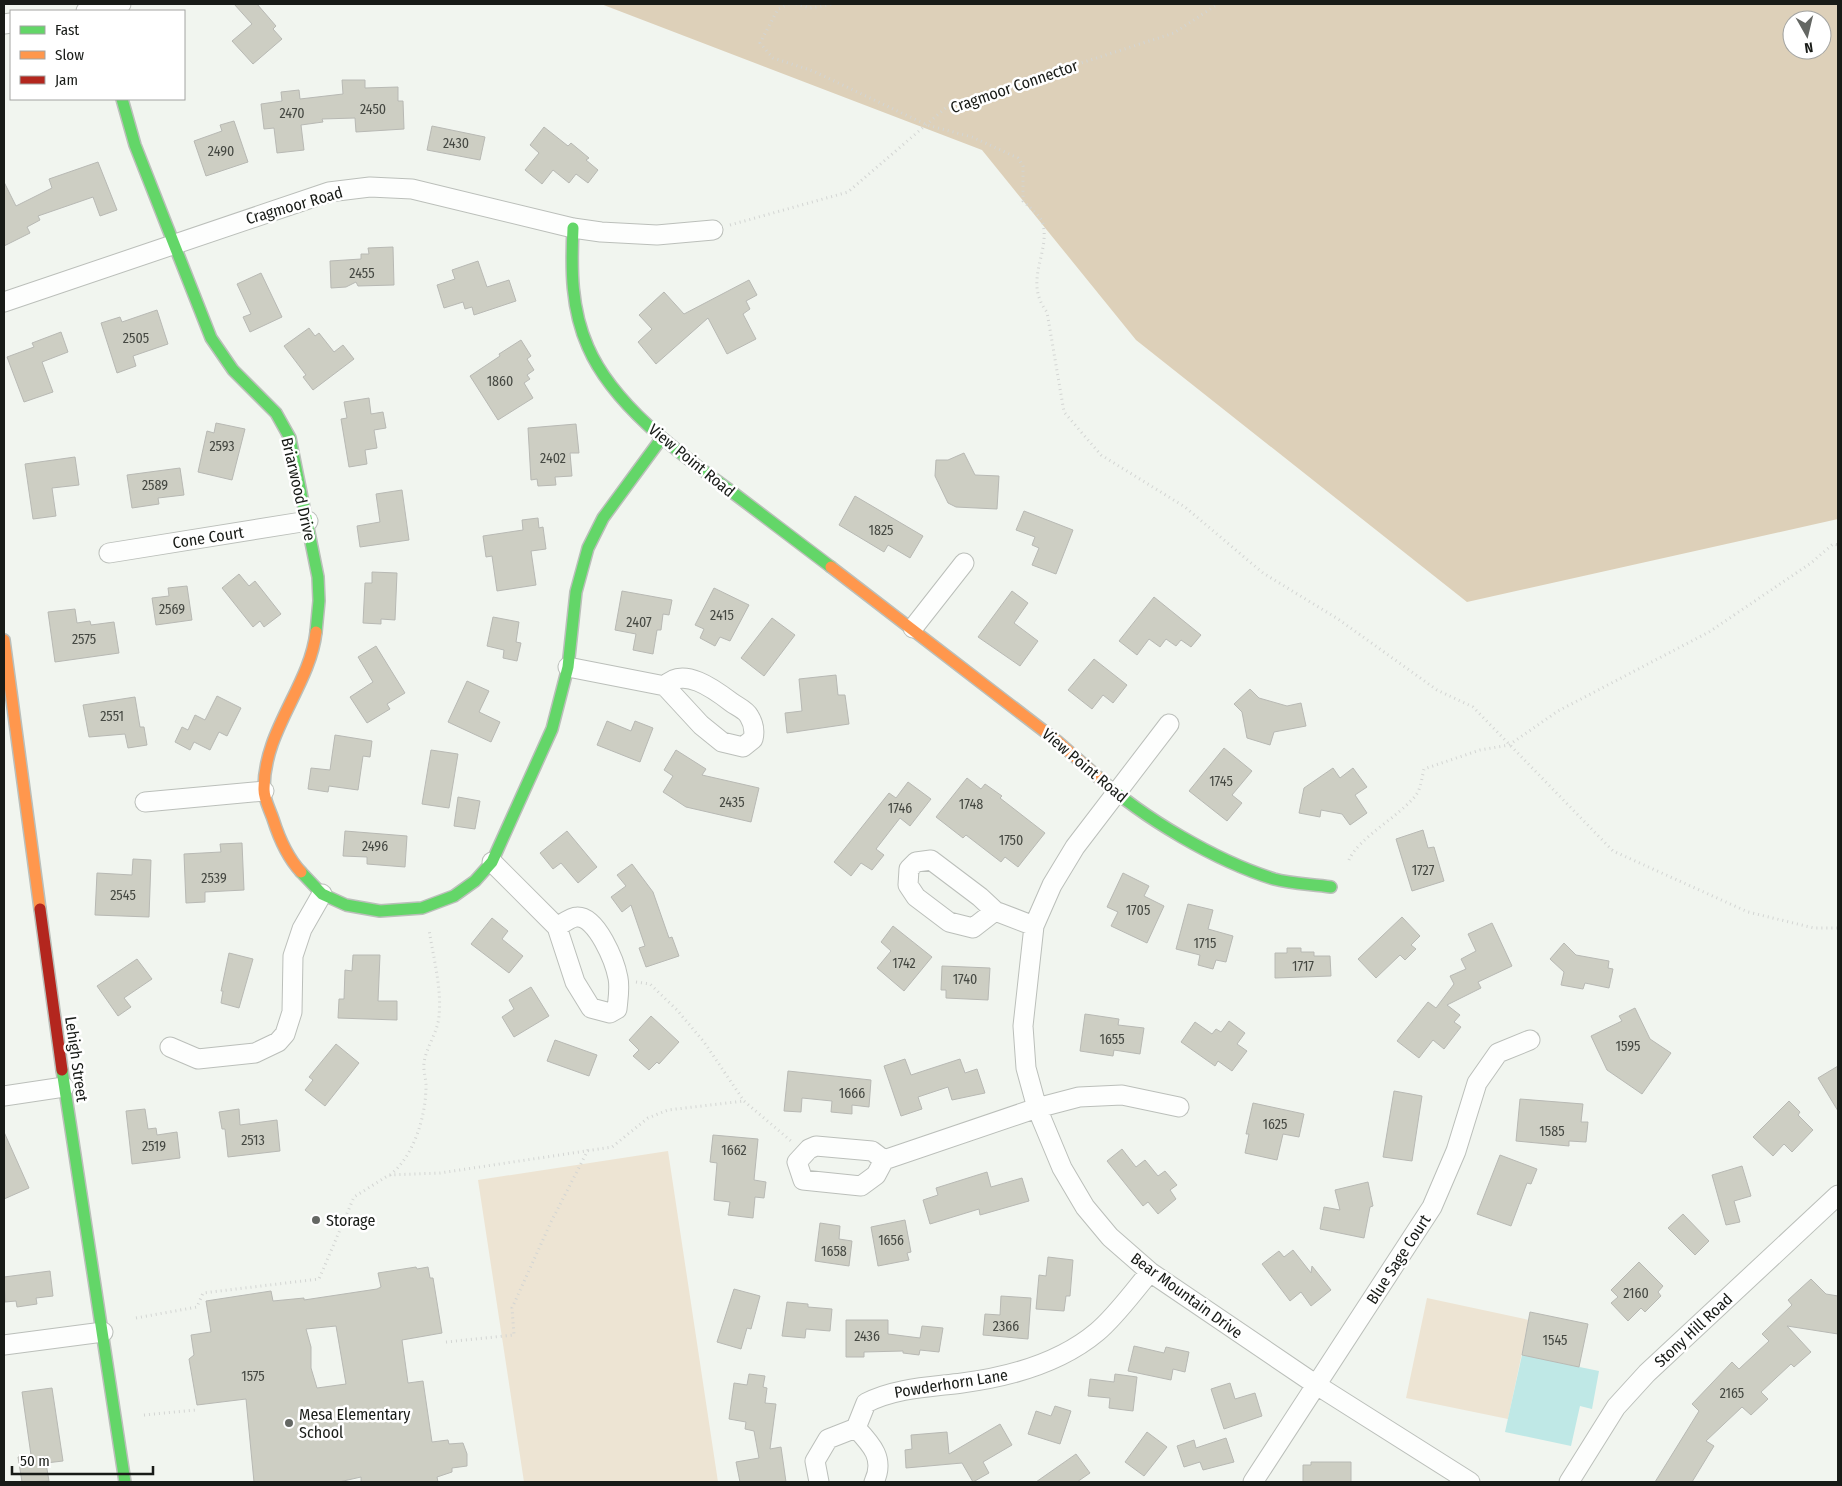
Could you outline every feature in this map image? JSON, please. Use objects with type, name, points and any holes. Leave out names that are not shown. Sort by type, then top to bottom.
[{"type":"street","points":[[94,10],[111,8]]},
{"type":"street","name":"Briarwood Drive","points":[[122,100],[135,145],[175,242],[211,338],[233,370],[276,413],[290,438],[308,521],[318,593],[314,649],[283,716],[269,753],[264,791],[279,839],[295,865],[322,894],[346,905],[380,911],[422,908],[454,896],[475,881],[492,862],[552,729],[568,667],[576,592],[588,548],[603,518],[661,439]]},
{"type":"street","name":"Cragmoor Road","points":[[4,302],[175,242],[330,192],[370,187],[412,189],[573,228],[601,232],[657,235],[713,230]]},
{"type":"street","name":"View Point Road","points":[[573,228],[570,273],[578,319],[588,348],[606,379],[661,439],[913,628],[1057,741],[1116,794],[1212,856],[1274,879],[1331,887]]},
{"type":"street","name":"Cone Court","points":[[109,553],[308,521]]},
{"type":"street","points":[[913,628],[964,564]]},
{"type":"street","name":"Lehigh Street","points":[[4,640],[64,1087],[125,1482]]},
{"type":"street","points":[[568,667],[665,686],[701,725],[722,742],[743,747],[753,739],[755,730],[748,714],[704,683],[692,678],[675,680],[665,686]]},
{"type":"street","name":"Bear Mountain Drive","points":[[1169,724],[1075,847],[1052,885],[1034,926],[1023,1026],[1026,1068],[1037,1108],[1062,1168],[1085,1207],[1110,1237],[1150,1272],[1315,1384],[1470,1482]]},
{"type":"street","points":[[145,802],[264,791]]},
{"type":"street","points":[[492,862],[557,927],[575,982],[591,1008],[610,1013],[617,1009],[618,978],[605,943],[593,925],[585,918],[576,917],[557,927]]},
{"type":"street","points":[[170,1047],[198,1059],[255,1053],[278,1042],[285,1034],[292,1012],[294,956],[302,930],[322,894]]},
{"type":"street","points":[[995,911],[1034,926]]},
{"type":"street","name":"Blue Sage Court","points":[[1253,1482],[1432,1207],[1456,1151],[1477,1082],[1498,1053],[1530,1040]]},
{"type":"street","points":[[4,1096],[64,1087]]},
{"type":"street","points":[[884,1160],[872,1151],[816,1146],[805,1153],[797,1162],[803,1180],[861,1186],[876,1175],[884,1160],[1037,1108],[1079,1097],[1122,1095],[1179,1107]]},
{"type":"street","name":"Stony Hill Road","points":[[1569,1482],[1616,1406],[1647,1373],[1834,1206]]},
{"type":"street","name":"Powderhorn Lane","points":[[856,1428],[866,1403],[882,1394],[981,1380],[1018,1372],[1065,1352],[1097,1332],[1150,1272]]},
{"type":"street","points":[[4,1346],[102,1332]]},
{"type":"street","points":[[819,1482],[815,1461],[828,1439],[856,1428],[874,1448],[879,1471],[874,1482]]},
{"type":"path","points":[[789,4],[778,9],[760,43],[773,58],[812,71],[927,125],[980,140],[1018,158],[1023,166],[1023,200],[1043,223],[1044,240],[1038,276],[1038,300],[1047,312],[1064,412],[1100,455],[1185,507],[1263,573],[1338,619],[1437,690],[1473,707],[1613,851],[1748,912],[1814,928],[1838,928]]},
{"type":"path","points":[[796,4],[810,8],[835,4]]},
{"type":"path","name":"Cragmoor Connector","points":[[713,230],[848,192],[948,106],[1174,33],[1218,4]]},
{"type":"path","points":[[1349,860],[1370,836],[1386,824],[1418,793],[1424,769],[1480,750],[1509,745],[1558,711],[1709,632],[1811,563],[1834,544],[1838,545]]},
{"type":"path","points":[[136,1318],[197,1307],[203,1293],[319,1279],[354,1197],[398,1169],[410,1148],[422,1119],[426,1086],[424,1064],[439,1017],[436,972],[428,923],[422,908]]},
{"type":"path","points":[[618,978],[650,984],[704,1042],[744,1100],[805,1153]]},
{"type":"path","points":[[389,1175],[440,1173],[612,1147],[648,1118],[668,1110],[744,1100]]},
{"type":"path","points":[[446,1342],[514,1335],[512,1308],[551,1222],[588,1150]]},
{"type":"path","points":[[144,1415],[196,1410]]},
{"type":"shaded area","points":[[601,4],[1838,4],[1838,519],[1467,602],[1136,340],[982,150]]},
{"type":"shaded area","points":[[668,1151],[718,1482],[524,1482],[478,1180]]},
{"type":"shaded area","points":[[1427,1298],[1529,1320],[1508,1419],[1406,1398]]},
{"type":"water","points":[[1522,1355],[1599,1371],[1592,1409],[1580,1406],[1571,1446],[1505,1432]]},
{"type":"building","points":[[234,4],[257,4],[276,26],[273,29],[282,39],[253,64],[232,41],[252,24]]},
{"type":"building","points":[[342,80],[365,80],[365,88],[398,87],[398,101],[403,101],[404,129],[356,132],[355,118],[322,119],[323,122],[301,125],[304,150],[277,153],[274,128],[264,129],[261,104],[282,101],[281,92],[299,90],[300,99],[343,94]]},
{"type":"building","points":[[234,121],[248,162],[206,176],[194,141],[222,131],[220,125]]},
{"type":"building","points":[[432,126],[485,137],[480,160],[427,150]]},
{"type":"building","points":[[544,127],[568,146],[571,143],[589,158],[586,160],[598,170],[588,183],[576,174],[569,183],[553,170],[542,184],[525,170],[539,153],[530,145]]},
{"type":"building","points":[[98,162],[117,210],[100,216],[93,197],[38,216],[40,220],[27,227],[30,233],[4,246],[4,182],[16,206],[52,188],[49,179]]},
{"type":"building","points":[[393,247],[394,285],[358,286],[356,282],[346,287],[331,288],[330,261],[361,259],[361,254],[369,254],[368,248]]},
{"type":"building","points":[[478,261],[487,287],[509,280],[516,301],[474,315],[472,307],[465,309],[463,302],[444,308],[437,285],[455,279],[452,270]]},
{"type":"building","points":[[261,273],[282,317],[250,332],[243,317],[251,314],[237,284]]},
{"type":"building","points":[[749,280],[757,295],[746,301],[750,309],[743,314],[756,339],[727,354],[708,318],[656,364],[638,342],[652,329],[639,315],[664,292],[684,314]]},
{"type":"building","points":[[157,310],[168,344],[133,356],[136,366],[117,373],[101,323],[120,317],[122,322]]},
{"type":"building","points":[[309,328],[315,336],[319,333],[334,352],[343,345],[354,359],[313,390],[303,377],[306,375],[284,346]]},
{"type":"building","points":[[61,332],[68,352],[42,362],[53,392],[24,402],[7,357],[34,347],[32,343]]},
{"type":"building","points":[[521,340],[531,356],[527,359],[534,370],[527,375],[530,379],[524,383],[533,398],[498,420],[470,376]]},
{"type":"building","points":[[369,398],[371,414],[383,412],[386,428],[374,430],[377,448],[365,450],[367,464],[349,467],[341,419],[347,418],[344,402]]},
{"type":"building","points":[[216,423],[245,429],[232,480],[198,472],[207,431],[214,433]]},
{"type":"building","points":[[576,424],[579,453],[570,453],[572,476],[555,477],[556,485],[538,486],[537,479],[531,480],[528,428]]},
{"type":"building","points":[[964,453],[975,475],[999,476],[997,509],[956,507],[948,503],[935,476],[936,460],[948,460]]},
{"type":"building","points":[[75,457],[79,485],[52,488],[56,516],[33,519],[25,464]]},
{"type":"building","points":[[180,468],[184,495],[158,498],[159,504],[132,508],[127,475]]},
{"type":"building","points":[[402,490],[409,540],[360,547],[357,526],[380,522],[376,494]]},
{"type":"building","points":[[855,496],[923,536],[910,558],[888,545],[884,552],[839,525]]},
{"type":"building","points":[[1024,511],[1073,530],[1056,574],[1032,565],[1039,548],[1032,545],[1035,537],[1016,530]]},
{"type":"building","points":[[538,518],[539,528],[543,527],[546,549],[531,551],[536,585],[497,591],[492,556],[486,557],[483,536],[523,530],[522,520]]},
{"type":"building","points":[[372,572],[397,573],[395,620],[381,619],[381,624],[363,623],[365,583],[372,583]]},
{"type":"building","points":[[239,574],[249,586],[255,581],[281,614],[264,627],[260,621],[253,627],[222,588]]},
{"type":"building","points":[[187,586],[192,620],[156,625],[152,598],[169,596],[168,588]]},
{"type":"building","points":[[714,588],[749,605],[730,641],[720,637],[715,646],[700,638],[704,629],[695,625]]},
{"type":"building","points":[[622,591],[672,600],[669,615],[663,614],[661,630],[657,630],[653,654],[633,650],[636,634],[615,630]]},
{"type":"building","points":[[1012,591],[1028,603],[1014,623],[1038,641],[1020,666],[978,637]]},
{"type":"building","points":[[1154,597],[1201,635],[1191,647],[1181,640],[1176,646],[1166,639],[1160,647],[1149,639],[1137,655],[1119,641]]},
{"type":"building","points":[[75,609],[77,623],[90,621],[91,625],[114,622],[119,653],[55,662],[48,612]]},
{"type":"building","points":[[493,617],[519,622],[516,642],[521,643],[517,661],[503,658],[504,650],[487,646]]},
{"type":"building","points":[[772,618],[795,635],[764,676],[741,658]]},
{"type":"building","points":[[376,646],[405,693],[387,704],[390,709],[367,723],[350,697],[373,682],[358,657]]},
{"type":"building","points":[[1094,659],[1127,685],[1113,703],[1103,695],[1092,709],[1068,690]]},
{"type":"building","points":[[836,675],[838,695],[845,695],[849,724],[787,733],[785,713],[802,711],[799,679]]},
{"type":"building","points":[[467,681],[489,691],[479,712],[500,722],[491,742],[448,722]]},
{"type":"building","points":[[1250,689],[1259,698],[1287,706],[1301,703],[1306,726],[1274,732],[1270,745],[1247,738],[1242,712],[1234,704]]},
{"type":"building","points":[[217,696],[241,708],[227,736],[219,732],[210,750],[194,742],[190,750],[175,742],[182,727],[188,730],[195,715],[205,720]]},
{"type":"building","points":[[135,697],[140,727],[144,727],[147,745],[128,748],[125,734],[89,737],[83,705]]},
{"type":"building","points":[[607,721],[631,731],[635,721],[653,728],[640,762],[597,745]]},
{"type":"building","points":[[335,735],[372,741],[370,757],[363,756],[358,790],[329,786],[328,792],[308,789],[311,768],[330,770]]},
{"type":"building","points":[[1224,748],[1252,771],[1232,795],[1242,803],[1227,821],[1189,791]]},
{"type":"building","points":[[431,750],[458,754],[449,808],[422,804]]},
{"type":"building","points":[[676,750],[706,769],[702,775],[759,788],[751,822],[686,807],[663,792],[673,776],[664,770]]},
{"type":"building","points":[[1333,768],[1340,778],[1353,768],[1367,787],[1355,795],[1367,813],[1350,825],[1342,814],[1321,810],[1320,817],[1299,813],[1304,788]]},
{"type":"building","points":[[967,778],[981,789],[985,784],[1045,833],[1018,867],[1005,857],[1001,862],[966,835],[963,838],[936,817]]},
{"type":"building","points":[[908,782],[931,799],[910,826],[900,818],[876,849],[884,855],[872,870],[861,863],[851,876],[834,862],[889,793],[896,798]]},
{"type":"building","points":[[458,797],[480,801],[475,829],[454,826]]},
{"type":"building","points":[[1423,830],[1428,848],[1434,847],[1444,881],[1412,891],[1396,839]]},
{"type":"building","points":[[345,831],[407,836],[405,867],[367,864],[367,857],[343,856]]},
{"type":"building","points":[[567,831],[597,867],[578,883],[561,863],[553,869],[540,853]]},
{"type":"building","points":[[242,843],[244,890],[205,892],[205,902],[186,903],[184,854],[221,852],[220,844]]},
{"type":"building","points":[[133,859],[151,860],[149,917],[95,915],[97,873],[132,875]]},
{"type":"building","points":[[632,864],[653,892],[669,938],[672,937],[679,956],[646,967],[639,948],[645,946],[631,905],[622,912],[611,897],[626,886],[617,875]]},
{"type":"building","points":[[1123,873],[1149,886],[1144,896],[1164,906],[1147,943],[1111,926],[1118,912],[1107,907]]},
{"type":"building","points":[[1188,904],[1213,910],[1208,929],[1233,936],[1226,962],[1216,960],[1213,969],[1198,965],[1200,955],[1176,949]]},
{"type":"building","points":[[1402,917],[1420,936],[1411,945],[1416,949],[1405,960],[1400,955],[1376,978],[1358,959]]},
{"type":"building","points":[[492,918],[508,931],[502,939],[523,956],[509,973],[471,944]]},
{"type":"building","points":[[1492,923],[1512,966],[1478,982],[1481,988],[1447,1005],[1460,1015],[1454,1022],[1461,1027],[1444,1049],[1433,1040],[1419,1058],[1397,1041],[1428,1002],[1436,1008],[1454,984],[1450,976],[1466,969],[1461,959],[1476,951],[1468,934]]},
{"type":"building","points":[[893,926],[932,957],[904,991],[877,968],[891,951],[881,942]]},
{"type":"building","points":[[1564,943],[1576,955],[1609,961],[1608,968],[1613,969],[1609,988],[1585,983],[1583,989],[1561,985],[1564,972],[1550,959]]},
{"type":"building","points":[[1287,948],[1301,948],[1301,952],[1314,952],[1314,956],[1330,956],[1331,976],[1275,978],[1275,953],[1287,953]]},
{"type":"building","points":[[229,953],[253,959],[239,1008],[221,1003],[223,991],[221,991]]},
{"type":"building","points":[[353,955],[380,955],[378,1001],[397,1001],[397,1020],[338,1018],[339,999],[344,999],[345,970],[352,971]]},
{"type":"building","points":[[137,959],[152,979],[124,998],[131,1007],[118,1016],[97,986]]},
{"type":"building","points":[[942,966],[990,968],[988,1000],[946,998],[946,990],[941,990]]},
{"type":"building","points":[[531,987],[549,1016],[514,1037],[502,1017],[514,1009],[509,1000]]},
{"type":"building","points":[[1635,1008],[1650,1039],[1671,1053],[1642,1094],[1607,1070],[1591,1036],[1622,1021],[1619,1016]]},
{"type":"building","points":[[1085,1014],[1119,1019],[1118,1025],[1144,1028],[1140,1054],[1114,1050],[1113,1056],[1080,1051]]},
{"type":"building","points":[[651,1016],[679,1042],[659,1064],[657,1062],[649,1070],[633,1056],[639,1050],[629,1040]]},
{"type":"building","points":[[1229,1021],[1245,1033],[1237,1044],[1247,1051],[1232,1071],[1218,1061],[1215,1066],[1181,1042],[1195,1022],[1212,1034],[1216,1029],[1221,1032]]},
{"type":"building","points":[[555,1040],[597,1055],[589,1076],[547,1061]]},
{"type":"building","points":[[336,1044],[359,1063],[325,1106],[305,1090],[313,1080],[309,1077]]},
{"type":"building","points":[[905,1059],[911,1075],[960,1059],[965,1073],[977,1069],[985,1093],[952,1100],[948,1087],[918,1097],[922,1109],[901,1116],[884,1066]]},
{"type":"building","points":[[1838,1066],[1838,1111],[1818,1078]]},
{"type":"building","points":[[788,1071],[871,1080],[869,1107],[852,1105],[852,1114],[831,1112],[832,1101],[802,1098],[801,1112],[784,1111]]},
{"type":"building","points":[[1394,1091],[1422,1096],[1412,1161],[1383,1157]]},
{"type":"building","points":[[1520,1099],[1583,1104],[1581,1122],[1588,1122],[1586,1142],[1569,1141],[1569,1146],[1516,1141]]},
{"type":"building","points":[[1789,1101],[1800,1112],[1798,1115],[1813,1130],[1792,1152],[1784,1144],[1773,1156],[1753,1137]]},
{"type":"building","points":[[1253,1103],[1304,1114],[1299,1137],[1283,1134],[1277,1160],[1245,1153],[1249,1134],[1246,1134]]},
{"type":"building","points":[[145,1109],[148,1129],[156,1128],[157,1135],[177,1132],[180,1158],[132,1164],[126,1111]]},
{"type":"building","points":[[239,1109],[240,1125],[277,1120],[280,1151],[228,1157],[225,1129],[222,1129],[219,1112]]},
{"type":"building","points":[[4,1132],[29,1188],[4,1199]]},
{"type":"building","points":[[713,1135],[758,1139],[754,1180],[766,1182],[764,1198],[755,1197],[753,1218],[728,1215],[730,1202],[714,1200],[717,1163],[710,1162]]},
{"type":"building","points":[[1122,1149],[1136,1167],[1145,1160],[1158,1176],[1165,1171],[1177,1185],[1170,1190],[1176,1199],[1158,1214],[1148,1202],[1143,1206],[1107,1161]]},
{"type":"building","points":[[1500,1155],[1537,1169],[1531,1184],[1527,1183],[1511,1226],[1477,1214]]},
{"type":"building","points":[[1742,1166],[1751,1196],[1734,1201],[1740,1222],[1726,1225],[1712,1175]]},
{"type":"building","points":[[987,1172],[991,1187],[1022,1178],[1029,1201],[980,1215],[979,1209],[930,1224],[923,1200],[938,1195],[936,1188]]},
{"type":"building","points":[[1368,1182],[1373,1206],[1370,1207],[1364,1238],[1320,1229],[1324,1207],[1340,1210],[1335,1190]]},
{"type":"building","points":[[1683,1214],[1709,1241],[1695,1255],[1668,1228]]},
{"type":"building","points":[[905,1220],[911,1252],[907,1253],[909,1260],[878,1266],[871,1227]]},
{"type":"building","points":[[820,1223],[840,1226],[839,1239],[852,1241],[849,1266],[815,1261]]},
{"type":"building","points":[[1293,1250],[1311,1273],[1312,1266],[1331,1290],[1311,1306],[1301,1292],[1290,1301],[1262,1264],[1279,1251],[1284,1257]]},
{"type":"building","points":[[1048,1257],[1073,1260],[1070,1296],[1066,1296],[1064,1311],[1036,1309],[1039,1275],[1046,1276]]},
{"type":"building","points":[[1639,1262],[1663,1286],[1658,1292],[1661,1296],[1645,1312],[1641,1308],[1628,1321],[1611,1303],[1618,1297],[1611,1290]]},
{"type":"building","name":"Mesa Elementary School","points":[[428,1267],[430,1278],[433,1278],[442,1333],[402,1340],[408,1383],[423,1381],[432,1442],[448,1440],[449,1444],[463,1443],[467,1454],[467,1466],[452,1468],[452,1472],[437,1477],[438,1482],[361,1482],[361,1477],[339,1482],[254,1482],[246,1399],[197,1405],[189,1359],[194,1355],[191,1335],[211,1332],[206,1301],[271,1291],[273,1301],[304,1298],[304,1300],[377,1289],[381,1287],[378,1273]],"holes":[[[336,1326],[346,1384],[317,1388],[311,1368],[311,1347],[306,1329]]]},
{"type":"building","points":[[50,1271],[53,1296],[36,1298],[37,1304],[17,1307],[16,1301],[5,1302],[4,1277]]},
{"type":"building","points":[[1811,1279],[1826,1294],[1838,1296],[1838,1334],[1787,1326],[1811,1352],[1794,1367],[1791,1364],[1761,1392],[1768,1399],[1751,1415],[1742,1407],[1706,1441],[1714,1446],[1692,1482],[1655,1482],[1699,1411],[1692,1404],[1732,1362],[1739,1369],[1769,1341],[1762,1334],[1792,1305],[1788,1300]]},
{"type":"building","points":[[734,1289],[760,1296],[751,1329],[747,1328],[741,1349],[717,1342]]},
{"type":"building","points":[[1001,1296],[1031,1298],[1028,1339],[983,1335],[985,1314],[1000,1315]]},
{"type":"building","points":[[787,1302],[808,1304],[808,1307],[832,1309],[830,1331],[806,1329],[805,1338],[782,1336]]},
{"type":"building","points":[[1530,1312],[1588,1324],[1579,1367],[1522,1355]]},
{"type":"building","points":[[846,1320],[888,1320],[888,1334],[920,1338],[922,1326],[943,1328],[939,1352],[920,1350],[919,1355],[903,1353],[903,1351],[864,1352],[864,1357],[846,1357]]},
{"type":"building","points":[[1134,1346],[1164,1353],[1166,1347],[1189,1352],[1185,1372],[1173,1369],[1171,1380],[1128,1371]]},
{"type":"building","points":[[749,1374],[765,1376],[763,1387],[767,1388],[765,1403],[776,1404],[770,1449],[781,1447],[786,1482],[740,1482],[736,1462],[759,1458],[754,1431],[745,1429],[746,1422],[729,1419],[734,1383],[747,1385]]},
{"type":"building","points":[[1115,1374],[1137,1377],[1133,1411],[1109,1408],[1110,1398],[1088,1396],[1090,1379],[1114,1382]]},
{"type":"building","points":[[1230,1383],[1235,1399],[1255,1393],[1262,1416],[1224,1429],[1211,1389]]},
{"type":"building","points":[[52,1388],[63,1461],[46,1463],[49,1481],[22,1482],[18,1457],[31,1455],[22,1392]]},
{"type":"building","points":[[1055,1406],[1071,1411],[1060,1444],[1028,1434],[1036,1411],[1051,1416]]},
{"type":"building","points":[[1000,1424],[1012,1445],[983,1462],[989,1473],[973,1482],[962,1463],[906,1468],[905,1450],[912,1449],[911,1435],[947,1432],[949,1454]]},
{"type":"building","points":[[1147,1432],[1167,1447],[1144,1476],[1125,1462]]},
{"type":"building","points":[[1226,1438],[1234,1462],[1203,1470],[1200,1462],[1184,1467],[1177,1446],[1194,1440],[1196,1448]]},
{"type":"building","points":[[1076,1454],[1090,1473],[1077,1482],[1036,1482]]},
{"type":"building","points":[[1311,1462],[1351,1462],[1351,1482],[1303,1482],[1303,1465],[1311,1465]]},
{"type":"traffic: fast","points":[[122,100],[135,145],[211,338],[233,370],[276,413],[290,438],[318,577],[319,601],[316,632]]},
{"type":"traffic: fast","points":[[573,228],[572,274],[578,318],[588,347],[599,368],[614,389],[630,408],[669,444],[831,567]]},
{"type":"traffic: fast","points":[[301,872],[322,894],[346,905],[380,911],[422,908],[454,896],[475,881],[492,862],[552,729],[568,667],[576,592],[588,548],[603,518],[661,439]]},
{"type":"traffic: fast","points":[[1098,777],[1158,823],[1228,861],[1274,879],[1331,887]]},
{"type":"traffic: fast","points":[[62,1070],[125,1482]]},
{"type":"traffic: slow","points":[[831,567],[1057,741],[1098,777]]},
{"type":"traffic: slow","points":[[301,872],[281,840],[266,801],[264,790],[266,768],[271,748],[278,728],[305,671],[312,652],[316,632]]},
{"type":"traffic: slow","points":[[4,640],[40,909]]},
{"type":"traffic: jam","points":[[40,909],[62,1070]]},
{"type":"place","name":"Storage","points":[[316,1220]]},
{"type":"place","name":"Mesa Elementary School","points":[[289,1423]]}]
